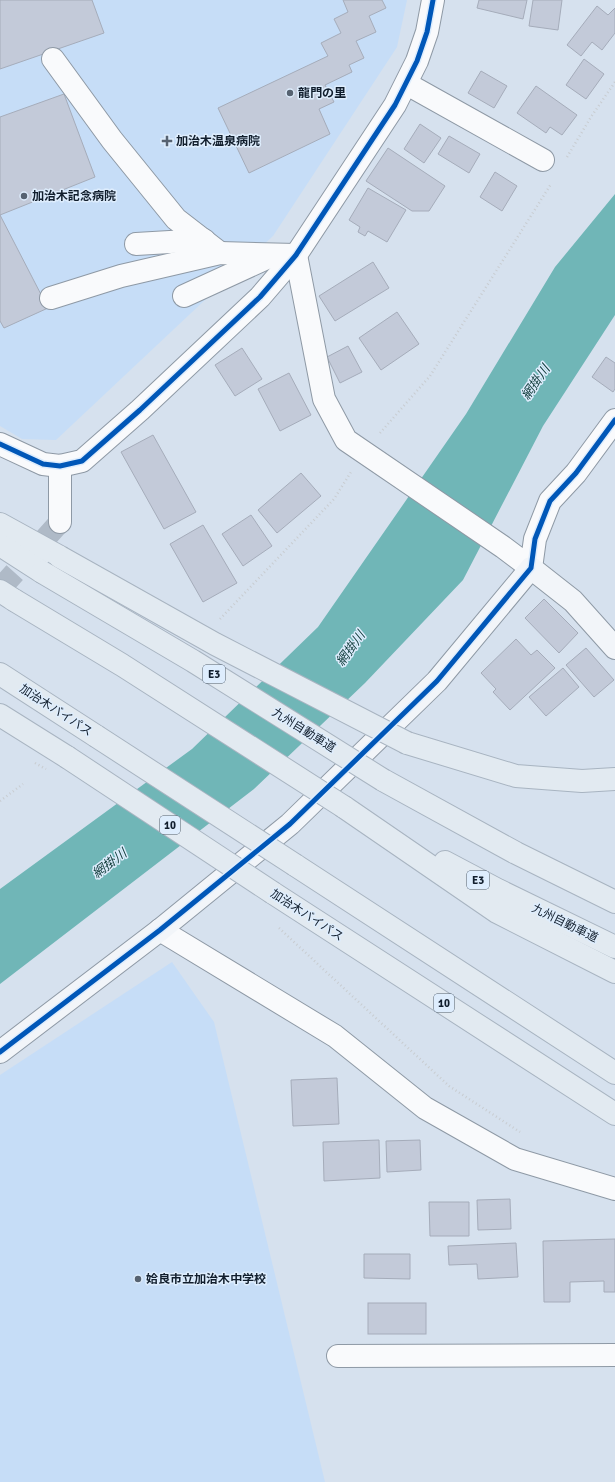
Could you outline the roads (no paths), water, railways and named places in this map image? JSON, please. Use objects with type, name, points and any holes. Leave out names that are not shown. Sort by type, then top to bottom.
[{"type":"highway","points":[[0,524],[215,644],[407,743],[516,776],[582,781],[615,779]]},
{"type":"highway","name":"九州自動車道","points":[[0,545],[42,572],[193,661],[383,780],[516,854],[615,902]]},
{"type":"highway","name":"九州自動車道","points":[[7,596],[122,665],[344,807],[498,890],[615,947]]},
{"type":"highway","name":"加治木バイパス","points":[[0,674],[615,1073]]},
{"type":"highway","name":"加治木バイパス","points":[[0,715],[67,757],[273,893],[615,1114]]},
{"type":"highway","points":[[344,807],[497,912],[615,972]]},
{"type":"street","points":[[0,444],[43,464],[60,466],[82,461],[140,410],[260,297],[285,254],[395,105],[417,62],[427,32],[433,0]]},
{"type":"street","points":[[53,59],[112,140],[176,219],[212,247]]},
{"type":"street","points":[[407,84],[553,167]]},
{"type":"street","points":[[136,244],[212,247],[285,254]]},
{"type":"street","points":[[51,298],[212,247]]},
{"type":"street","points":[[184,296],[285,254]]},
{"type":"street","points":[[285,254],[324,399],[346,440],[503,547],[531,568],[573,601],[615,648]]},
{"type":"street","points":[[0,1052],[160,930],[290,824],[437,681],[531,568],[535,539],[550,501],[576,473],[615,420]]},
{"type":"street","points":[[60,466],[60,522]]},
{"type":"street","points":[[160,930],[335,1036],[425,1108],[515,1159],[615,1189]]},
{"type":"street","points":[[338,1356],[615,1355]]},
{"type":"water","name":"網掛川","points":[[615,194],[615,315],[543,426],[463,580],[365,683],[254,789],[0,984],[0,889],[192,749],[318,627],[466,414],[555,267]]},
{"type":"tunnel","points":[[0,589],[60,522]]},
{"type":"place","name":"龍門の里","points":[[290,93]]},
{"type":"place","name":"加治木温泉病院","points":[[167,141]]},
{"type":"place","name":"加治木記念病院","points":[[24,196]]},
{"type":"place","name":"姶良市立加治木中学校","points":[[138,1279]]}]
